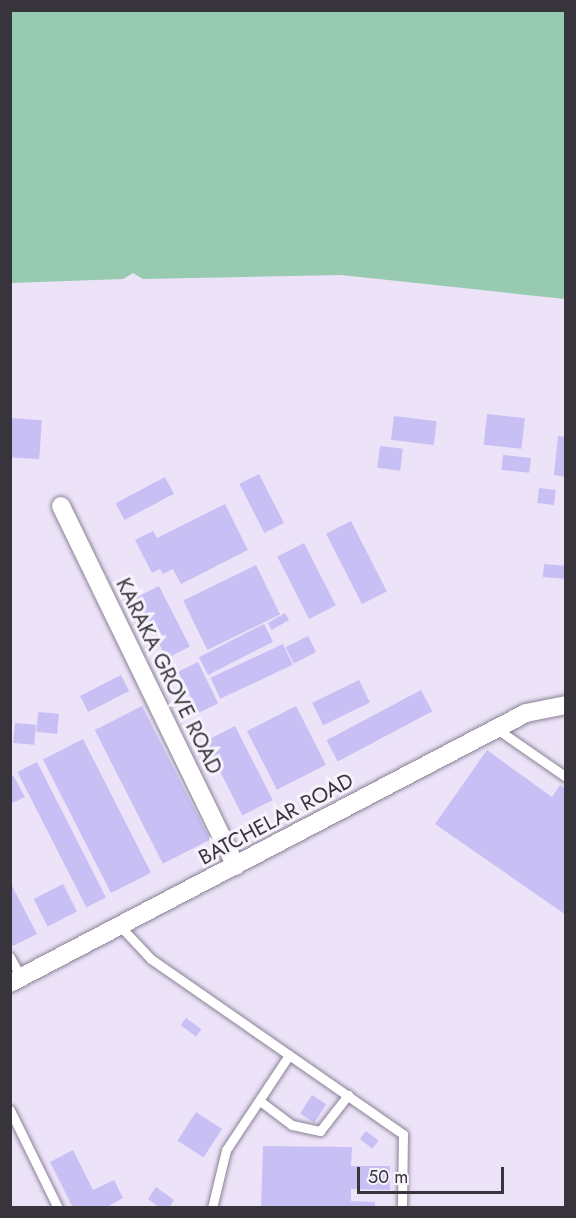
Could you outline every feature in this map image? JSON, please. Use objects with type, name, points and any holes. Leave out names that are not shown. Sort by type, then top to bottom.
[{"type":"street","name":"KARAKA GROVE ROAD","points":[[61,506],[236,866]]},
{"type":"street","name":"BATCHELAR ROAD","points":[[16,980],[526,713],[566,705]]},
{"type":"lane","points":[[498,729],[566,777]]},
{"type":"lane","points":[[120,926],[146,955],[403,1134],[402,1208]]},
{"type":"lane","points":[[10,957],[16,980]]},
{"type":"lane","points":[[212,1208],[226,1150],[290,1055]]},
{"type":"lane","points":[[260,1101],[292,1125],[320,1131],[348,1095]]},
{"type":"lane","points":[[10,1110],[58,1208]]},
{"type":"green space","points":[[10,11],[565,11],[565,299],[341,275],[143,279],[133,273],[123,279],[11,283]]},
{"type":"building","points":[[487,414],[525,418],[522,449],[484,445]]},
{"type":"building","points":[[394,416],[437,421],[434,445],[391,440]]},
{"type":"building","points":[[10,418],[42,420],[39,459],[10,457]]},
{"type":"building","points":[[558,436],[566,437],[566,477],[554,475]]},
{"type":"building","points":[[380,446],[403,449],[400,471],[377,468]]},
{"type":"building","points":[[503,455],[531,458],[529,473],[501,470]]},
{"type":"building","points":[[259,474],[284,523],[264,533],[239,484]]},
{"type":"building","points":[[165,477],[174,494],[124,520],[116,503]]},
{"type":"building","points":[[539,488],[556,490],[554,505],[537,503]]},
{"type":"building","points":[[225,504],[248,550],[181,584],[173,569],[163,574],[160,569],[152,573],[135,540],[153,531],[157,538]]},
{"type":"building","points":[[351,521],[387,591],[362,604],[326,534]]},
{"type":"building","points":[[304,543],[336,605],[309,619],[277,557]]},
{"type":"building","points":[[544,564],[566,566],[565,579],[543,577]]},
{"type":"building","points":[[256,565],[280,614],[207,650],[183,601]]},
{"type":"building","points":[[159,586],[190,647],[167,658],[136,598]]},
{"type":"building","points":[[285,613],[289,620],[272,630],[268,623]]},
{"type":"building","points":[[264,624],[273,642],[208,675],[199,657]]},
{"type":"building","points":[[308,636],[316,652],[294,663],[286,647]]},
{"type":"building","points":[[283,644],[293,665],[220,699],[210,678]]},
{"type":"building","points":[[198,662],[218,703],[198,713],[178,672]]},
{"type":"building","points":[[121,675],[129,691],[88,712],[80,696]]},
{"type":"building","points":[[359,680],[370,702],[323,725],[312,703]]},
{"type":"building","points":[[421,690],[432,711],[338,761],[327,740]]},
{"type":"building","points":[[142,706],[210,840],[163,864],[95,730]]},
{"type":"building","points":[[296,706],[326,765],[277,790],[247,731]]},
{"type":"building","points":[[38,712],[59,714],[57,734],[36,732]]},
{"type":"building","points":[[15,723],[36,725],[34,745],[13,743]]},
{"type":"building","points":[[235,726],[273,800],[242,815],[205,741]]},
{"type":"building","points":[[83,739],[151,873],[111,893],[43,759]]},
{"type":"building","points":[[487,750],[552,797],[560,785],[566,789],[566,915],[435,824]]},
{"type":"building","points":[[37,762],[106,897],[86,907],[17,772]]},
{"type":"building","points":[[13,775],[25,797],[10,804],[10,777]]},
{"type":"building","points":[[10,882],[37,934],[13,946],[10,941]]},
{"type":"building","points":[[63,884],[77,912],[48,927],[34,899]]},
{"type":"building","points":[[186,1018],[201,1029],[196,1036],[181,1025]]},
{"type":"building","points":[[312,1095],[326,1104],[314,1123],[300,1113]]},
{"type":"building","points":[[196,1112],[222,1129],[203,1157],[177,1141]]},
{"type":"building","points":[[366,1131],[379,1141],[372,1149],[360,1139]]},
{"type":"building","points":[[263,1146],[352,1147],[351,1166],[390,1166],[390,1190],[351,1189],[351,1201],[375,1202],[375,1208],[261,1208]]},
{"type":"building","points":[[73,1150],[93,1190],[114,1180],[123,1198],[105,1208],[73,1208],[50,1162]]},
{"type":"building","points":[[156,1187],[174,1200],[169,1208],[160,1208],[148,1199]]}]
